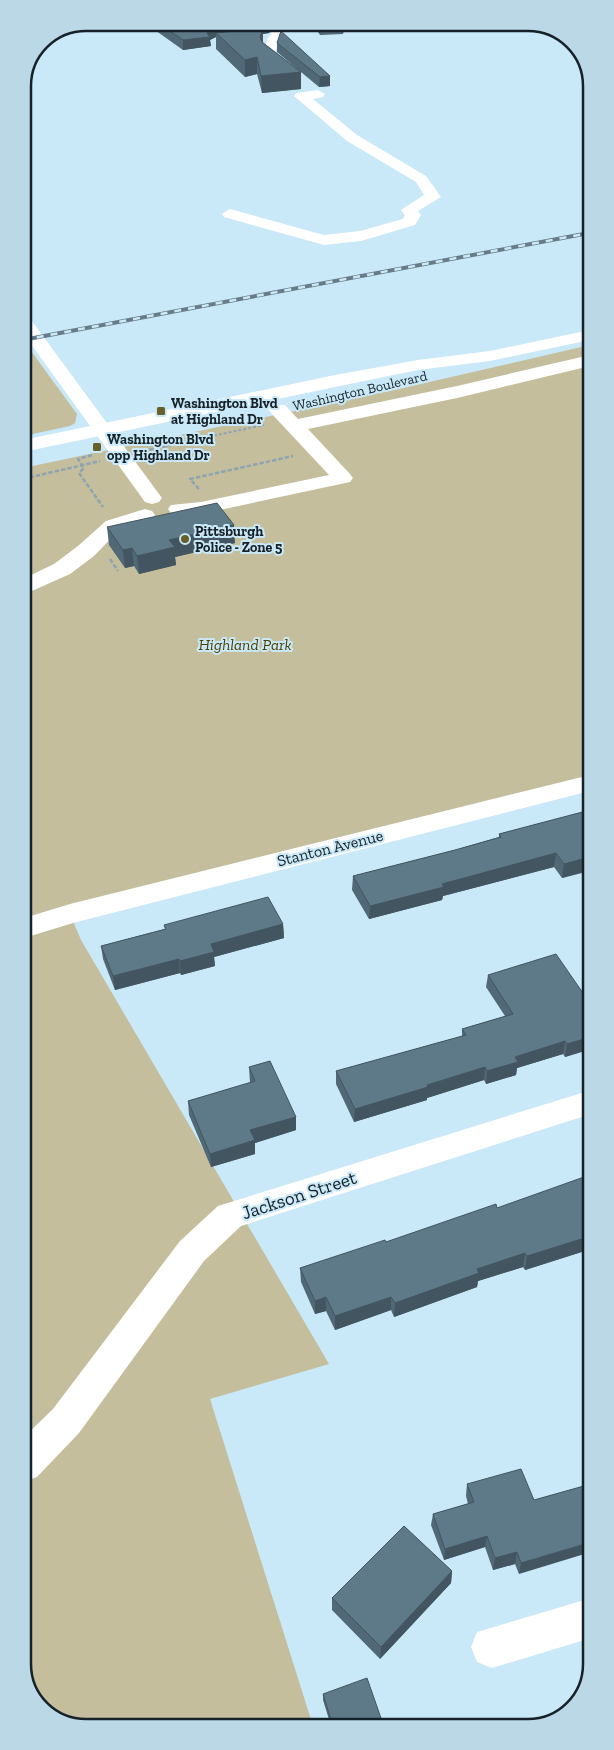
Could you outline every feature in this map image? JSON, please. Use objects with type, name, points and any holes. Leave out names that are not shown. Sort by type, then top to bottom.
[{"type":"main road","points":[[230,214],[324,240],[340,239],[362,236],[409,222],[413,216],[409,210],[433,197],[421,178],[352,138],[301,96],[318,94],[268,54],[269,39],[276,31]]},
{"type":"main road","points":[[31,332],[112,443],[149,506]]},
{"type":"main road","name":"Washington Boulevard","points":[[31,461],[112,443],[418,365],[490,356],[583,337]]},
{"type":"main road","points":[[559,342],[583,358]]},
{"type":"main road","name":"Washington Boulevard","points":[[31,446],[112,443],[286,418],[490,356]]},
{"type":"main road","points":[[286,418],[457,392],[583,362]]},
{"type":"main road","points":[[31,584],[62,569],[86,551],[113,525],[149,506],[170,498],[178,503],[178,509],[200,508],[343,478],[286,418]]},
{"type":"main road","name":"Stanton Avenue","points":[[31,926],[70,914],[583,785]]},
{"type":"main road","name":"Jackson Street","points":[[31,1457],[66,1421],[192,1251],[230,1216],[583,1105]]},
{"type":"main road","points":[[492,1647],[583,1620]]},
{"type":"path","points":[[31,478],[82,465],[112,443],[286,418]]},
{"type":"path","points":[[92,455],[78,460],[84,468],[79,473],[105,509]]},
{"type":"path","points":[[202,494],[190,479],[296,455]]},
{"type":"green space","name":"Highland Park","points":[[583,347],[583,785],[70,914],[81,940],[329,1364],[210,1399],[311,1719],[76,1718],[65,1715],[45,1700],[35,1685],[31,1664],[31,466],[399,389]]},
{"type":"green space","points":[[31,351],[77,414],[75,423],[70,426],[31,434]]},
{"type":"building","points":[[170,31],[210,31],[207,33],[210,37],[183,40]]},
{"type":"building","points":[[262,31],[260,37],[262,42],[301,72],[261,76],[257,57],[245,60],[216,33]]},
{"type":"building","points":[[281,31],[330,76],[320,77],[277,43]]},
{"type":"building","points":[[217,503],[234,525],[169,540],[175,547],[137,556],[132,548],[123,550],[107,527]]},
{"type":"building","points":[[583,812],[583,859],[564,864],[556,853],[442,884],[444,887],[370,906],[353,876],[501,837],[499,834]]},
{"type":"building","points":[[268,897],[283,924],[211,944],[214,952],[113,976],[101,946],[166,929],[164,925]]},
{"type":"building","points":[[556,954],[583,993],[583,1039],[567,1044],[565,1041],[515,1057],[518,1062],[487,1071],[485,1067],[427,1085],[428,1087],[355,1109],[336,1071],[466,1035],[462,1029],[513,1014],[488,975]]},
{"type":"building","points":[[270,1061],[296,1117],[250,1130],[255,1140],[210,1154],[188,1101],[255,1081],[249,1067]]},
{"type":"building","points":[[583,1177],[583,1238],[527,1256],[525,1253],[477,1269],[479,1273],[395,1303],[391,1297],[335,1316],[326,1297],[315,1301],[300,1268],[385,1240],[386,1242],[496,1204],[497,1208]]},
{"type":"building","points":[[521,1469],[534,1500],[583,1486],[583,1544],[521,1563],[517,1552],[495,1558],[487,1536],[445,1549],[433,1514],[474,1502],[467,1484]]},
{"type":"building","points":[[404,1526],[452,1571],[381,1647],[332,1598]]},
{"type":"building","points":[[367,1678],[381,1719],[331,1719],[323,1694]]},
{"type":"railway","points":[[31,338],[583,234]]},
{"type":"place","name":"Washington Blvd at Highland Dr","points":[[161,411]]},
{"type":"place","name":"Washington Blvd opp Highland Dr","points":[[97,447]]},
{"type":"place","name":"Pittsburgh Police - Zone 5","points":[[185,539]]}]
